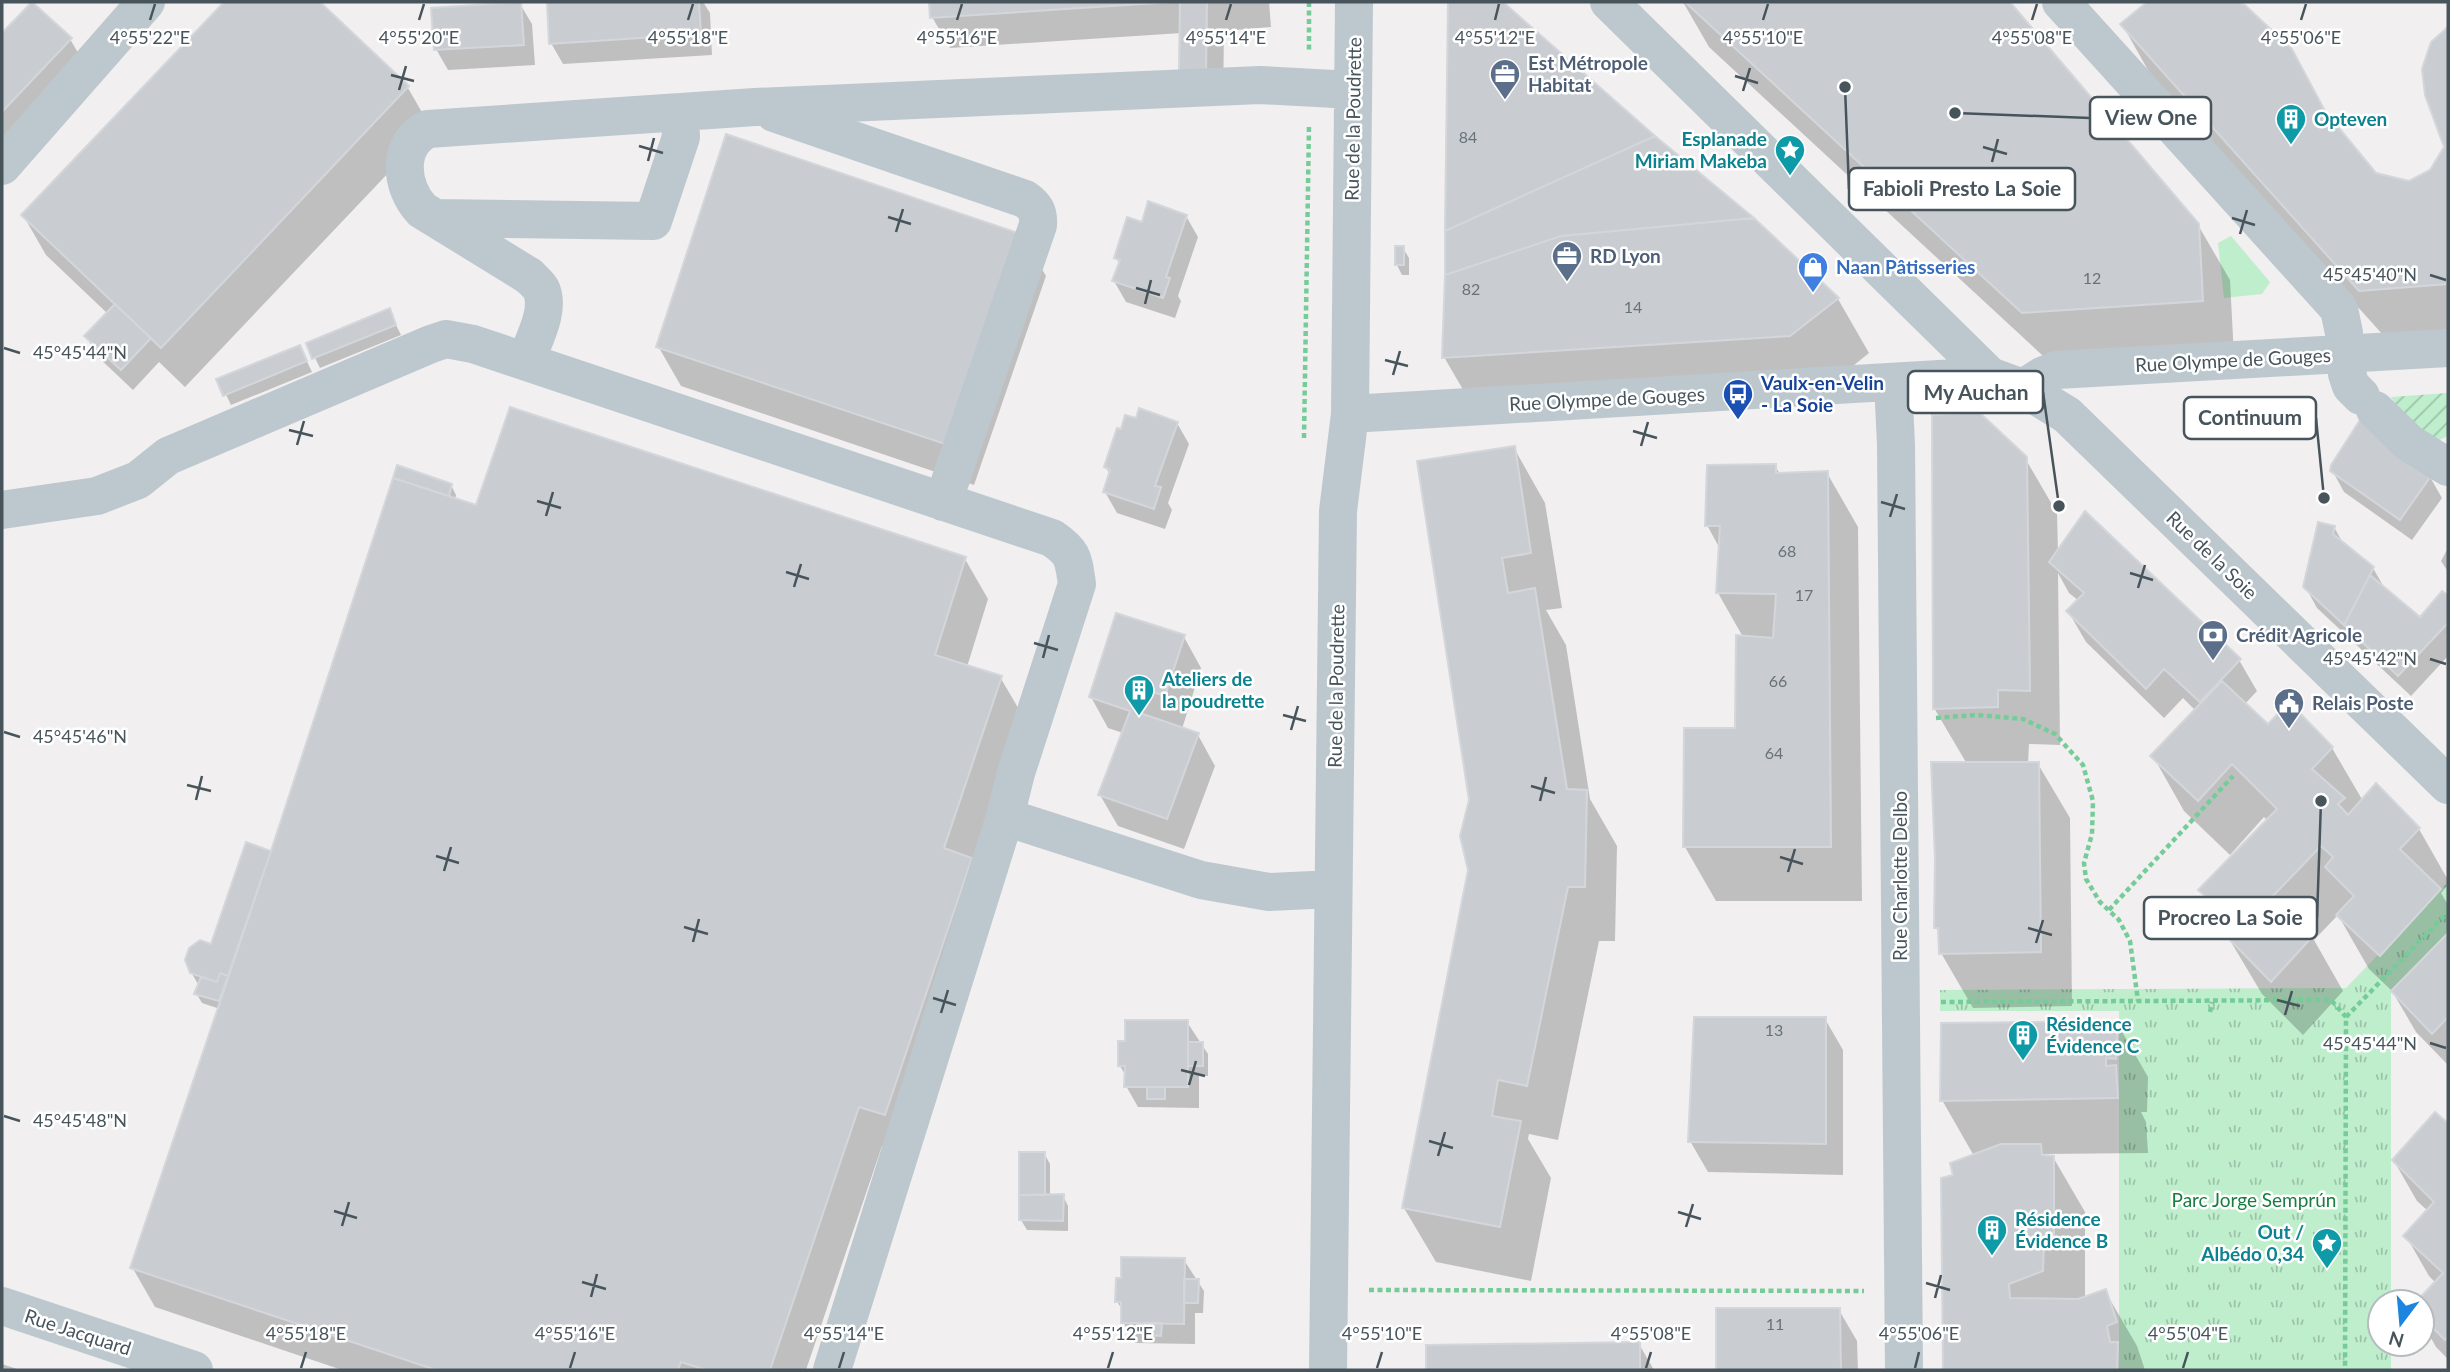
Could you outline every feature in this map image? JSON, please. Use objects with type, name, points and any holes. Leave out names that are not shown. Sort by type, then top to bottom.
[{"type":"street","points":[[2,166],[146,2]]},
{"type":"street","name":"Rue de la Poudrette","points":[[1328,1370],[1338,511],[1350,414],[1354,2]]},
{"type":"street","name":"Rue de la Soie","points":[[1609,2],[2007,382],[2067,415],[2448,785]]},
{"type":"street","points":[[2061,2],[2339,309],[2344,333]]},
{"type":"street","points":[[526,361],[543,311],[544,299],[540,287],[529,276],[434,218],[412,199],[407,187],[405,164],[412,141],[418,133],[428,128],[755,107],[1260,85],[1353,90]]},
{"type":"street","points":[[755,107],[1025,199],[1034,205],[1038,225],[943,502]]},
{"type":"street","points":[[434,218],[653,221],[681,137],[680,111]]},
{"type":"street","points":[[2,510],[107,492],[138,480],[168,456],[446,339],[473,344],[526,361],[1052,538],[1069,549],[1077,583],[832,1370]]},
{"type":"street","name":"Rue Olympe de Gouges","points":[[1350,414],[1893,382],[2007,382],[2042,376],[2057,370],[2448,348]]},
{"type":"street","name":"Rue Charlotte Delbo","points":[[1893,382],[1896,445],[1904,1370]]},
{"type":"street","points":[[2361,393],[2409,443],[2448,467]]},
{"type":"street","points":[[1005,817],[1201,880],[1269,892],[1333,889]]},
{"type":"street","name":"Rue Jacquard","points":[[2,1306],[194,1370]]},
{"type":"path","points":[[1933,718],[1976,715],[2023,719],[2055,734],[2083,765],[2093,801],[2092,834],[2084,863],[2086,879],[2100,902],[2119,920],[2130,941],[2138,1001]]},
{"type":"path","points":[[2109,910],[2233,776]]},
{"type":"path","points":[[2346,1017],[2448,912]]},
{"type":"path","points":[[1930,1003],[1952,1000],[2331,1000],[2346,1017],[2345,1370]]},
{"type":"path","points":[[2210,1012],[2212,1002]]},
{"type":"path","points":[[1329,1289],[1903,1291]]},
{"type":"green space","points":[[2231,236],[2270,282],[2262,294],[2224,298],[2218,243]]},
{"type":"green space","points":[[2448,393],[2448,436],[2435,442],[2408,429],[2391,397]]},
{"type":"green space","name":"Parc Jorge Semprún","points":[[2448,882],[2448,933],[2391,991],[2391,1288],[2366,1288],[2366,1358],[2391,1358],[2391,1370],[2119,1370],[2119,1011],[1940,1011],[1940,990],[2346,988]]},
{"type":"building","points":[[32,2],[72,38],[2,112],[2,33]]},
{"type":"building","points":[[224,2],[320,2],[409,86],[161,348],[21,215]]},
{"type":"building","points":[[521,2],[524,45],[434,50],[431,8]]},
{"type":"building","points":[[547,2],[699,2],[701,34],[549,44]]},
{"type":"building","points":[[929,2],[1173,2],[930,18]]},
{"type":"building","points":[[1180,2],[1207,2],[1206,73],[1179,72]]},
{"type":"building","points":[[1448,2],[1503,2],[1655,136],[1445,231]]},
{"type":"building","points":[[1685,2],[2010,2],[2199,224],[2203,301],[2022,313]]},
{"type":"building","name":"Opteven","points":[[2147,2],[2237,2],[2245,5],[2292,49],[2325,111],[2376,173],[2409,181],[2430,170],[2444,147],[2425,95],[2422,69],[2431,42],[2448,27],[2448,284],[2359,291],[2120,24]]},
{"type":"building","points":[[726,134],[1024,235],[951,446],[656,347]]},
{"type":"building","points":[[1655,136],[1754,218],[1561,236],[1445,275],[1445,231]]},
{"type":"building","points":[[1148,201],[1187,215],[1166,277],[1170,278],[1163,298],[1112,281],[1120,260],[1114,258],[1127,217],[1142,222]]},
{"type":"building","points":[[1754,218],[1839,298],[1790,336],[1442,358],[1445,275],[1561,236]]},
{"type":"building","points":[[1395,246],[1404,246],[1404,265],[1395,265]]},
{"type":"building","points":[[115,304],[151,338],[121,370],[84,336]]},
{"type":"building","points":[[390,308],[396,325],[312,359],[306,343]]},
{"type":"building","points":[[300,345],[307,361],[223,396],[216,379]]},
{"type":"building","points":[[510,407],[966,557],[935,655],[1002,676],[944,848],[972,858],[885,1115],[859,1107],[770,1370],[706,1370],[681,1362],[678,1370],[436,1370],[130,1268],[393,478],[476,505]]},
{"type":"building","points":[[1139,408],[1178,422],[1155,486],[1161,487],[1154,509],[1103,492],[1110,470],[1104,467],[1117,428],[1121,429],[1125,415],[1136,418]]},
{"type":"building","points":[[1979,412],[2027,457],[2030,691],[1998,690],[1998,707],[1933,709],[1932,415]]},
{"type":"building","points":[[2360,420],[2431,476],[2400,520],[2330,471],[2331,465]]},
{"type":"building","points":[[1515,446],[1531,553],[1502,558],[1508,593],[1535,588],[1567,789],[1587,790],[1585,887],[1568,887],[1527,1086],[1498,1080],[1492,1116],[1521,1121],[1500,1227],[1402,1208],[1468,870],[1460,836],[1469,800],[1417,461]]},
{"type":"building","points":[[1776,464],[1776,473],[1828,471],[1831,847],[1683,847],[1684,728],[1735,728],[1736,635],[1773,638],[1776,594],[1716,593],[1720,526],[1705,526],[1707,465]]},
{"type":"building","points":[[397,465],[452,484],[449,496],[393,478]]},
{"type":"building","points":[[2085,511],[2241,659],[2200,702],[2164,669],[2146,689],[2066,611],[2084,593],[2049,562]]},
{"type":"building","points":[[2318,522],[2335,526],[2333,534],[2374,567],[2344,625],[2303,587]]},
{"type":"building","points":[[2370,575],[2420,617],[2442,591],[2448,595],[2448,623],[2398,676],[2344,625]]},
{"type":"building","name":"Ateliers de la poudrette","points":[[1116,613],[1185,635],[1165,696],[1144,689],[1137,712],[1199,733],[1167,819],[1098,795],[1130,711],[1089,697]]},
{"type":"building","points":[[2222,681],[2268,724],[2289,702],[2333,747],[2312,769],[2345,798],[2338,804],[2348,815],[2376,783],[2420,828],[2400,849],[2441,889],[2380,956],[2336,915],[2354,896],[2325,867],[2333,857],[2321,846],[2273,896],[2313,936],[2271,982],[2229,939],[2240,927],[2198,890],[2277,809],[2232,764],[2198,801],[2150,756]]},
{"type":"building","points":[[1931,762],[2039,762],[2041,952],[1939,954],[1938,928],[1934,928],[1935,859]]},
{"type":"building","points":[[246,842],[271,851],[228,976],[220,973],[217,982],[190,973],[185,960],[189,948],[200,940],[211,944]]},
{"type":"building","points":[[2448,933],[2448,1017],[2432,1034],[2391,991]]},
{"type":"building","points":[[220,973],[228,976],[219,1001],[194,994],[201,977],[217,982]]},
{"type":"building","points":[[1694,1017],[1826,1017],[1826,1144],[1688,1142]]},
{"type":"building","points":[[1125,1020],[1188,1020],[1188,1087],[1124,1087],[1125,1066],[1118,1066],[1118,1041],[1125,1041]]},
{"type":"building","name":"Résidence Évidence C","points":[[2118,1021],[2116,1059],[2106,1058],[2106,1066],[2116,1065],[2118,1098],[1940,1101],[1941,1023]]},
{"type":"building","points":[[1188,1042],[1203,1042],[1203,1066],[1188,1066]]},
{"type":"building","points":[[1147,1087],[1165,1087],[1165,1099],[1147,1099]]},
{"type":"building","points":[[2435,1112],[2448,1123],[2448,1337],[2445,1340],[2436,1331],[2436,1288],[2429,1288],[2443,1273],[2403,1236],[2434,1202],[2392,1160]]},
{"type":"building","name":"Résidence Évidence B","points":[[2001,1144],[2041,1144],[2042,1155],[2054,1156],[2054,1241],[2044,1244],[2043,1271],[2009,1284],[2010,1298],[2078,1299],[2106,1289],[2117,1322],[2107,1326],[2110,1342],[2118,1342],[2117,1370],[1943,1370],[1941,1178],[1953,1175],[1950,1163]]},
{"type":"building","points":[[1019,1152],[1045,1152],[1045,1195],[1019,1195]]},
{"type":"building","points":[[1064,1194],[1063,1221],[1019,1220],[1019,1195]]},
{"type":"building","points":[[1121,1257],[1185,1258],[1184,1324],[1121,1323],[1121,1302],[1115,1302],[1116,1278],[1121,1278]]},
{"type":"building","points":[[1184,1279],[1199,1279],[1198,1303],[1184,1303]]},
{"type":"building","points":[[1716,1308],[1840,1308],[1841,1370],[1716,1370]]},
{"type":"building","points":[[1144,1323],[1162,1323],[1161,1336],[1144,1335]]},
{"type":"building","points":[[1640,1342],[1640,1370],[1426,1370],[1426,1345]]},
{"type":"place","name":"Fabioli Presto La Soie","points":[[1845,87]]},
{"type":"place","name":"Est Métropole Habitat","points":[[1505,101]]},
{"type":"place","name":"View One","points":[[1955,113]]},
{"type":"place","name":"Opteven","points":[[2291,146]]},
{"type":"place","name":"Esplanade Miriam Makeba","points":[[1790,177]]},
{"type":"place","name":"RD Lyon","points":[[1567,283]]},
{"type":"place","name":"Naan Pâtisseries","points":[[1813,294]]},
{"type":"place","name":"Vaulx-en-Velin - La Soie","points":[[1738,421]]},
{"type":"place","name":"Continuum","points":[[2324,498]]},
{"type":"place","name":"My Auchan","points":[[2059,506]]},
{"type":"place","name":"Crédit Agricole","points":[[2213,662]]},
{"type":"place","name":"Ateliers de la poudrette","points":[[1139,717]]},
{"type":"place","name":"Relais Poste","points":[[2289,730]]},
{"type":"place","name":"Procreo La Soie","points":[[2321,801]]},
{"type":"place","name":"Résidence Évidence C","points":[[2023,1062]]},
{"type":"place","name":"Résidence Évidence B","points":[[1992,1257]]},
{"type":"place","name":"Out / Albédo 0,34","points":[[2327,1270]]}]
